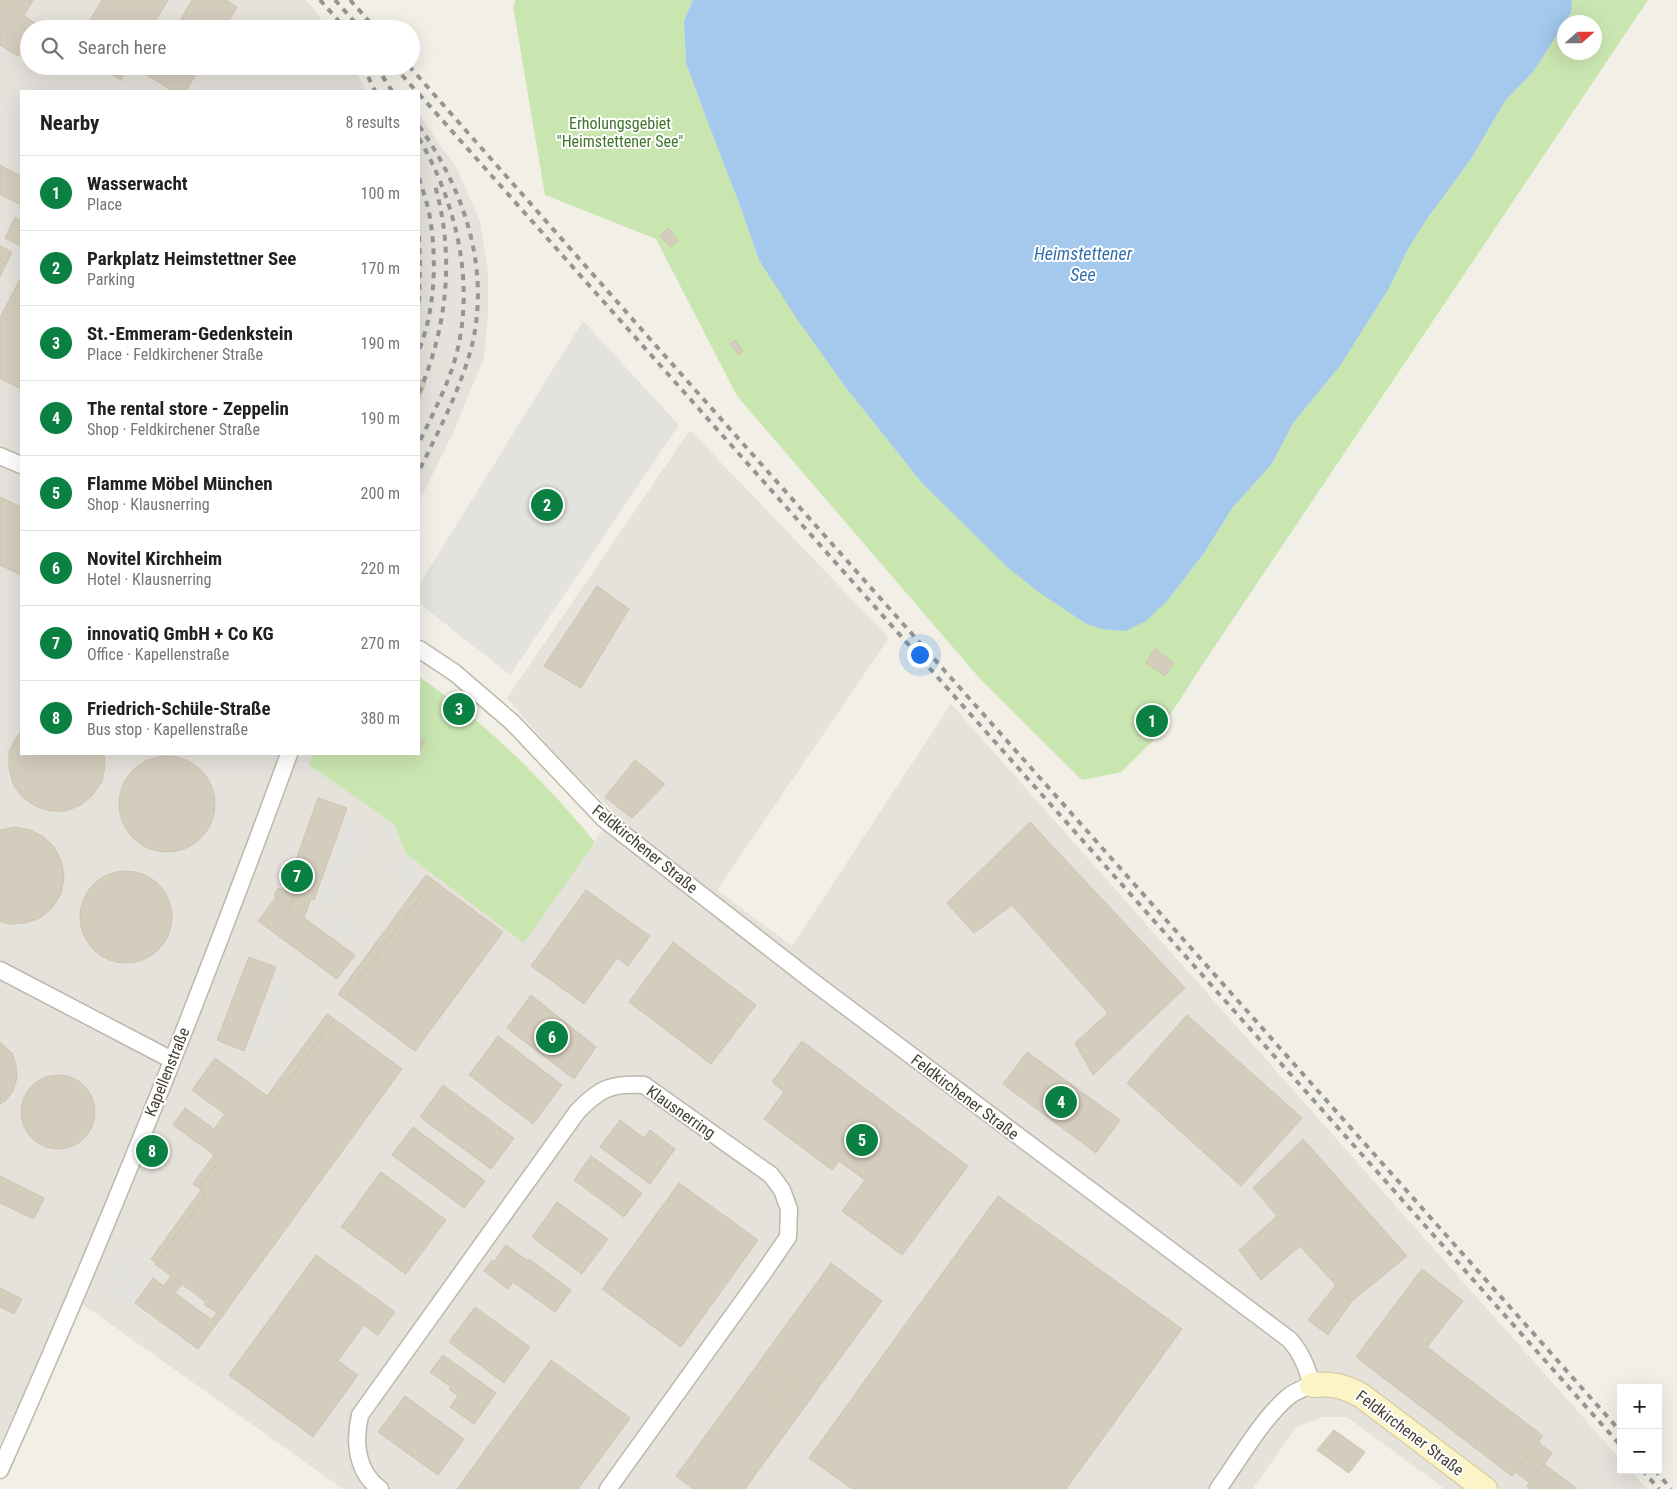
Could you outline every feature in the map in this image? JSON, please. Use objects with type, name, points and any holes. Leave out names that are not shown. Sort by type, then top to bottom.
[{"type":"street","points":[[0,456],[20,465]]},
{"type":"street","name":"Feldkirchener Straße","points":[[420,650],[455,673],[513,723],[604,820],[827,993],[1290,1340],[1299,1350],[1304,1360],[1312,1385],[1325,1383],[1357,1392],[1485,1489]]},
{"type":"street","name":"Kapellenstraße","points":[[0,1470],[92,1258],[172,1060],[246,872],[289,755]]},
{"type":"street","points":[[0,970],[172,1060]]},
{"type":"street","name":"Klausnerring","points":[[380,1489],[372,1484],[361,1465],[356,1446],[356,1430],[360,1415],[577,1112],[592,1096],[608,1087],[624,1084],[644,1085],[771,1176],[782,1190],[789,1209],[788,1236],[608,1489]]},
{"type":"street","points":[[1218,1489],[1264,1424],[1281,1404],[1298,1391],[1312,1385]]},
{"type":"shaded area","points":[[0,0],[306,0],[322,20],[20,20],[20,75],[358,75],[365,90],[20,90],[20,755],[312,755],[309,765],[394,824],[405,853],[595,842],[612,810],[563,763],[507,698],[690,430],[889,638],[717,890],[792,946],[951,704],[1617,1455],[1617,1474],[1634,1474],[1647,1489],[1445,1489],[1347,1417],[1322,1417],[1297,1427],[1252,1489],[343,1489],[71,1296],[0,1444]]},
{"type":"shaded area","points":[[420,115],[457,169],[480,222],[488,272],[488,312],[484,358],[453,433],[420,500]]},
{"type":"shaded area","points":[[583,321],[679,425],[510,675],[420,604],[420,583]]},
{"type":"shaded area","points":[[349,822],[362,827],[334,905],[321,900]]},
{"type":"shaded area","points":[[402,860],[424,877],[417,886],[395,869]]},
{"type":"shaded area","points":[[332,911],[362,934],[355,944],[324,920]]},
{"type":"shaded area","points":[[278,977],[289,982],[263,1049],[252,1045]]},
{"type":"shaded area","points":[[123,1247],[133,1252],[120,1287],[125,1289],[143,1268],[151,1278],[131,1301],[106,1288]]},
{"type":"green space","name":"Erholungsgebiet \"Heimstettener See\"","points":[[516,0],[693,0],[684,21],[686,63],[759,260],[847,389],[921,482],[1007,567],[1085,623],[1168,600],[1204,553],[1233,507],[1272,464],[1293,423],[1340,366],[1388,290],[1408,249],[1427,219],[1471,159],[1505,101],[1533,72],[1557,34],[1557,60],[1602,60],[1602,15],[1570,15],[1572,0],[1648,0],[1153,741],[1121,772],[1082,780],[982,681],[737,396],[656,239],[545,195],[513,6]]},
{"type":"green space","points":[[420,678],[468,713],[491,733],[535,775],[595,842],[524,943],[405,853],[394,824],[309,765],[312,755],[420,755]]},
{"type":"water","name":"Heimstettener See","points":[[693,0],[1572,0],[1570,15],[1557,15],[1557,35],[1533,72],[1505,101],[1471,159],[1427,219],[1408,249],[1388,290],[1340,366],[1293,423],[1272,464],[1233,507],[1204,553],[1168,600],[1146,621],[1125,631],[1101,629],[1085,623],[1040,593],[1007,567],[921,482],[847,389],[799,322],[759,260],[686,63],[684,21]]},
{"type":"building","points":[[0,0],[33,0],[24,16],[30,20],[20,20],[20,53],[18,56],[0,45]]},
{"type":"building","points":[[102,0],[168,0],[156,20],[90,20]]},
{"type":"building","points":[[192,0],[226,0],[237,7],[229,20],[180,20]]},
{"type":"building","points":[[112,75],[124,75],[121,80]]},
{"type":"building","points":[[147,75],[196,75],[187,90],[171,90]]},
{"type":"building","points":[[0,165],[20,175],[20,204],[0,194]]},
{"type":"building","points":[[15,217],[20,220],[19,245],[5,238]]},
{"type":"building","points":[[669,228],[678,241],[670,247],[660,235]]},
{"type":"building","points":[[0,246],[12,252],[6,264],[0,261]]},
{"type":"building","points":[[0,261],[6,264],[0,277]]},
{"type":"building","points":[[20,279],[20,388],[0,378],[0,318]]},
{"type":"building","points":[[735,340],[743,351],[739,355],[730,344]]},
{"type":"building","points":[[420,379],[426,382],[420,398]]},
{"type":"building","points":[[0,497],[20,507],[20,575],[0,565]]},
{"type":"building","points":[[597,586],[629,609],[581,688],[544,666]]},
{"type":"building","points":[[1155,649],[1174,663],[1165,676],[1146,663]]},
{"type":"building","points":[[1150,703],[1169,716],[1153,739],[1134,726]]},
{"type":"building","points":[[20,732],[20,755],[104,755],[105,766],[102,781],[93,795],[81,805],[66,811],[50,811],[35,806],[22,797],[13,784],[9,768],[9,752]]},
{"type":"building","points":[[420,738],[425,741],[420,750]]},
{"type":"building","points":[[167,756],[185,760],[201,770],[211,786],[215,804],[211,822],[201,838],[185,848],[167,852],[149,848],[133,838],[123,822],[119,804],[123,786],[133,770],[149,760]]},
{"type":"building","points":[[635,760],[665,784],[632,818],[605,797]]},
{"type":"building","points":[[318,798],[347,808],[314,900],[311,899],[304,918],[355,955],[337,979],[258,921],[276,897],[290,908],[295,894],[285,891]]},
{"type":"building","points":[[1030,822],[1185,988],[1093,1075],[1075,1043],[1108,1013],[1012,905],[974,933],[947,903]]},
{"type":"building","points":[[15,827],[30,830],[44,837],[55,848],[62,863],[64,878],[61,894],[52,908],[40,918],[25,923],[9,924],[0,921],[0,830]]},
{"type":"building","points":[[126,871],[144,874],[159,884],[169,899],[172,917],[169,935],[159,950],[144,960],[126,963],[108,960],[93,950],[83,935],[80,917],[83,899],[93,884],[108,874]]},
{"type":"building","points":[[426,875],[433,880],[345,999],[338,994]]},
{"type":"building","points":[[433,880],[503,932],[415,1051],[345,999]]},
{"type":"building","points":[[278,888],[295,894],[290,908],[274,895]]},
{"type":"building","points":[[586,890],[650,936],[628,966],[617,958],[584,1004],[531,966]]},
{"type":"building","points":[[673,942],[756,1005],[711,1064],[629,1002]]},
{"type":"building","points":[[249,957],[276,967],[244,1051],[217,1040]]},
{"type":"building","points":[[531,995],[596,1047],[574,1079],[507,1028]]},
{"type":"building","points":[[327,1014],[334,1019],[274,1101],[267,1096]]},
{"type":"building","points":[[1187,1015],[1302,1118],[1241,1186],[1127,1083]]},
{"type":"building","points":[[334,1019],[402,1069],[223,1315],[218,1311],[217,1313],[204,1304],[206,1302],[155,1264],[206,1194],[199,1188],[220,1159],[173,1125],[185,1108],[214,1129],[225,1114],[192,1090],[215,1058],[274,1101]]},
{"type":"building","points":[[498,1036],[562,1085],[533,1124],[469,1075]]},
{"type":"building","points":[[802,1041],[968,1166],[902,1255],[842,1211],[865,1180],[839,1161],[832,1170],[764,1119],[784,1092],[772,1082]]},
{"type":"building","points":[[0,1042],[12,1053],[16,1065],[17,1078],[13,1091],[0,1104]]},
{"type":"building","points":[[1027,1052],[1120,1120],[1096,1153],[1003,1084]]},
{"type":"building","points":[[58,1075],[79,1081],[89,1091],[95,1112],[89,1133],[79,1143],[58,1149],[37,1143],[27,1133],[21,1112],[27,1091],[37,1081]]},
{"type":"building","points":[[443,1085],[514,1138],[491,1169],[420,1117]]},
{"type":"building","points":[[620,1120],[644,1138],[650,1130],[675,1149],[650,1184],[600,1147]]},
{"type":"building","points":[[413,1127],[485,1181],[464,1208],[392,1155]]},
{"type":"building","points":[[1303,1139],[1407,1256],[1351,1302],[1300,1246],[1261,1280],[1239,1250],[1277,1216],[1253,1188]]},
{"type":"building","points":[[214,1155],[220,1159],[199,1188],[193,1184]]},
{"type":"building","points":[[591,1156],[642,1193],[624,1217],[574,1180]]},
{"type":"building","points":[[381,1172],[446,1220],[406,1274],[341,1227]]},
{"type":"building","points":[[0,1176],[44,1198],[34,1219],[0,1203]]},
{"type":"building","points":[[679,1183],[758,1240],[681,1347],[602,1289]]},
{"type":"building","points":[[201,1190],[206,1194],[156,1263],[151,1259]]},
{"type":"building","points":[[998,1196],[1182,1329],[1066,1489],[852,1489],[809,1458]]},
{"type":"building","points":[[557,1202],[608,1239],[582,1274],[532,1237]]},
{"type":"building","points":[[506,1245],[528,1261],[529,1259],[571,1290],[555,1312],[513,1282],[508,1289],[484,1271],[492,1260],[494,1262]]},
{"type":"building","points":[[316,1255],[395,1312],[378,1335],[364,1325],[338,1361],[358,1375],[313,1437],[229,1375]]},
{"type":"building","points":[[831,1263],[882,1301],[811,1398],[760,1361]]},
{"type":"building","points":[[1422,1269],[1463,1301],[1427,1347],[1543,1436],[1512,1476],[1356,1357]]},
{"type":"building","points":[[171,1276],[182,1284],[175,1293],[212,1320],[218,1311],[223,1315],[198,1349],[135,1303],[153,1278],[164,1286]]},
{"type":"building","points":[[1336,1285],[1351,1302],[1328,1335],[1308,1320]]},
{"type":"building","points":[[0,1288],[22,1299],[14,1314],[0,1307]]},
{"type":"building","points":[[475,1307],[530,1347],[504,1383],[449,1342]]},
{"type":"building","points":[[443,1355],[496,1393],[474,1424],[450,1407],[458,1396],[449,1389],[451,1387],[430,1372]]},
{"type":"building","points":[[551,1360],[630,1418],[578,1489],[457,1489]]},
{"type":"building","points":[[760,1361],[811,1398],[798,1416],[747,1379]]},
{"type":"building","points":[[747,1379],[798,1416],[745,1489],[693,1489],[676,1476]]},
{"type":"building","points":[[405,1396],[464,1439],[438,1475],[378,1432]]},
{"type":"building","points":[[1334,1430],[1365,1452],[1349,1473],[1317,1450]]},
{"type":"building","points":[[1538,1442],[1552,1453],[1530,1483],[1515,1472]]},
{"type":"building","points":[[1544,1464],[1577,1489],[1530,1489],[1527,1486]]},
{"type":"railway","points":[[320,0],[338,20]]},
{"type":"railway","points":[[335,0],[353,20]]},
{"type":"railway","points":[[350,0],[368,20]]},
{"type":"railway","points":[[367,75],[375,90]]},
{"type":"railway","points":[[382,75],[391,90]]},
{"type":"railway","points":[[402,75],[415,90]]},
{"type":"railway","points":[[417,75],[1618,1429]]},
{"type":"railway","points":[[420,95],[1617,1442]]},
{"type":"railway","points":[[420,128],[436,152],[462,207],[471,236],[476,265],[478,296],[476,326],[459,386],[420,469]]},
{"type":"railway","points":[[420,140],[432,162],[452,214],[458,241],[464,297],[462,324],[454,364],[420,441]]},
{"type":"railway","points":[[420,181],[430,218],[434,268],[428,319],[420,347]]},
{"type":"railway","points":[[420,390],[437,341],[445,289],[445,235],[434,182]]},
{"type":"railway","points":[[1646,1474],[1659,1489]]},
{"type":"railway","points":[[1658,1474],[1671,1489]]},
{"type":"place","name":"Parkplatz Heimstettner See","points":[[547,505]]},
{"type":"place","name":"St.-Emmeram-Gedenkstein","points":[[459,709]]},
{"type":"place","name":"Wasserwacht","points":[[1152,721]]},
{"type":"place","name":"innovatiQ GmbH + Co KG","points":[[297,876]]},
{"type":"place","name":"Novitel Kirchheim","points":[[552,1037]]},
{"type":"place","name":"The rental store - Zeppelin","points":[[1061,1102]]},
{"type":"place","name":"Flamme Möbel München","points":[[862,1140]]},
{"type":"place","name":"Friedrich-Schüle-Straße","points":[[152,1151]]}]
